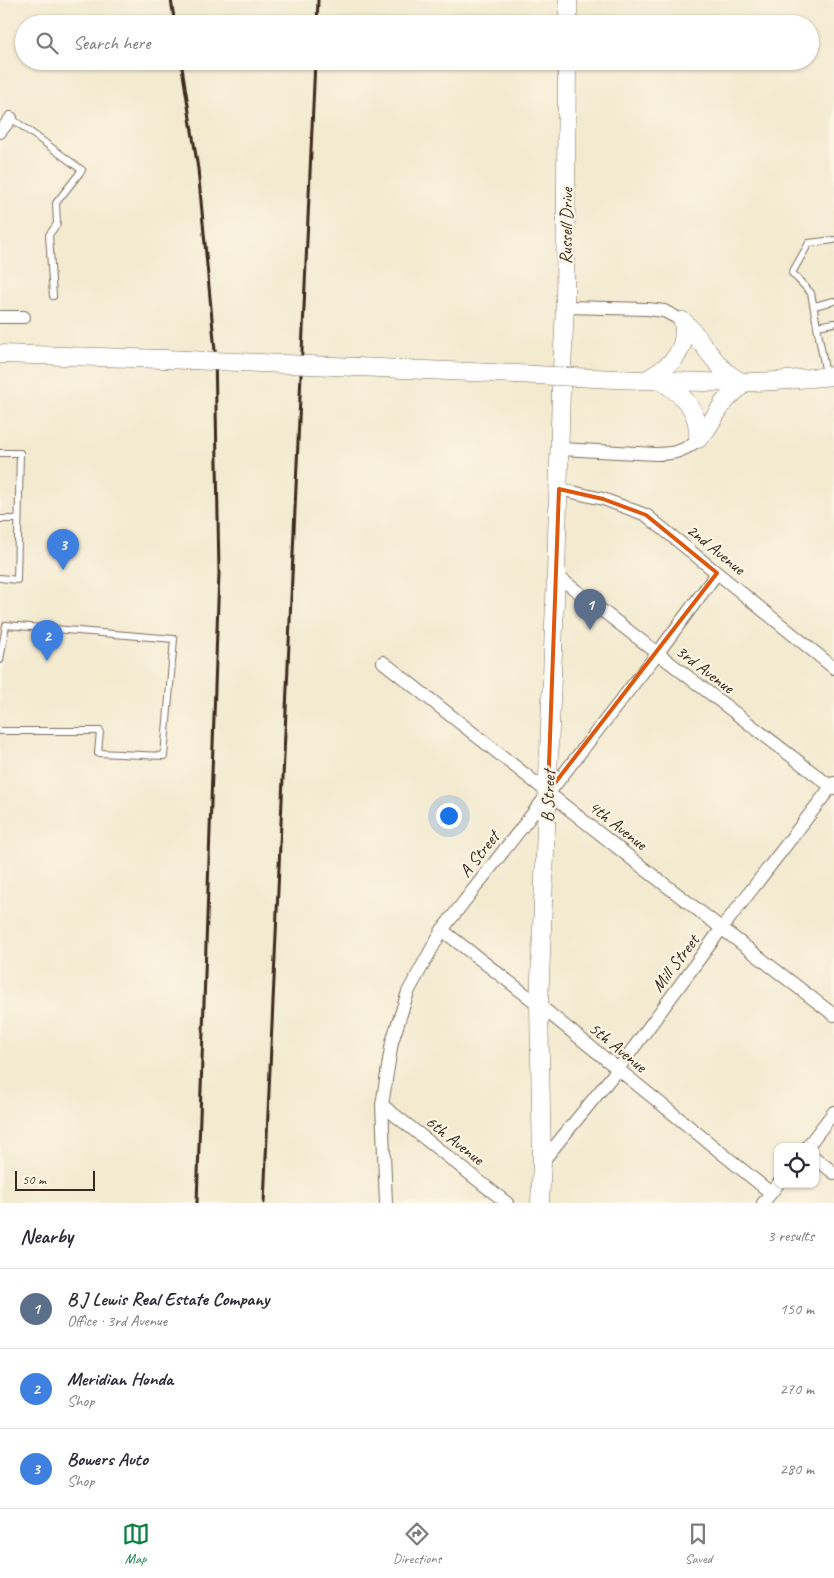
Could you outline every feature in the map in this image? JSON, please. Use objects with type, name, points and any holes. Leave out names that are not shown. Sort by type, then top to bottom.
[{"type":"main road","points":[[568,0],[568,15]]},
{"type":"main road","name":"Russell Drive","points":[[560,390],[565,307],[568,70]]},
{"type":"main road","points":[[654,381],[674,360],[680,350],[684,332],[683,321]]},
{"type":"main road","points":[[683,321],[693,330],[706,350],[725,373],[744,382]]},
{"type":"main road","points":[[0,343],[45,355]]},
{"type":"main road","points":[[0,354],[164,359],[654,381],[744,382],[830,376]]},
{"type":"main road","points":[[654,381],[681,395],[695,414],[698,424],[698,439]]},
{"type":"main road","points":[[698,439],[724,402],[744,382]]},
{"type":"main road","name":"B Street","points":[[540,1203],[542,1162],[539,1006],[559,489],[560,390]]},
{"type":"street","points":[[0,132],[11,118]]},
{"type":"street","points":[[565,307],[648,309],[664,312],[683,321]]},
{"type":"street","points":[[0,317],[24,317]]},
{"type":"street","points":[[560,449],[669,454],[691,446],[698,439]]},
{"type":"street","name":"2nd Avenue","points":[[559,489],[603,499],[646,515],[834,668]]},
{"type":"street","name":"A Street","points":[[386,1203],[382,1105],[392,1042],[408,992],[442,930],[657,654],[717,573]]},
{"type":"street","name":"3rd Avenue","points":[[556,575],[657,654],[833,786]]},
{"type":"street","name":"4th Avenue","points":[[382,662],[834,1015]]},
{"type":"street","name":"Mill Street","points":[[542,1162],[618,1068],[722,928],[833,786]]},
{"type":"street","name":"5th Avenue","points":[[442,930],[618,1068],[770,1193]]},
{"type":"street","name":"6th Avenue","points":[[382,1105],[507,1203]]},
{"type":"street","points":[[810,1143],[834,1112]]},
{"type":"street","points":[[819,1161],[834,1173]]},
{"type":"lane","points":[[11,118],[82,170],[56,203],[57,224],[49,235],[53,296]]},
{"type":"lane","points":[[830,376],[817,326],[811,293],[792,273],[809,243],[834,240]]},
{"type":"lane","points":[[814,306],[834,301]]},
{"type":"lane","points":[[817,326],[834,323]]},
{"type":"lane","points":[[0,453],[20,453],[17,580],[0,578]]},
{"type":"lane","points":[[0,519],[18,519]]},
{"type":"lane","points":[[0,660],[6,625],[174,639],[164,756],[98,753],[100,732],[0,732]]},
{"type":"highlighted area","points":[[559,489],[603,499],[646,515],[717,573],[548,792]]},
{"type":"railway","points":[[171,0],[174,15]]},
{"type":"railway","points":[[317,15],[318,0]]},
{"type":"railway","points":[[182,70],[198,169],[215,351],[219,573],[197,1203]]},
{"type":"railway","points":[[264,1203],[315,70]]},
{"type":"place","name":"Bowers Auto","points":[[63,570]]},
{"type":"place","name":"B J Lewis Real Estate Company","points":[[590,630]]},
{"type":"place","name":"Meridian Honda","points":[[47,661]]}]
